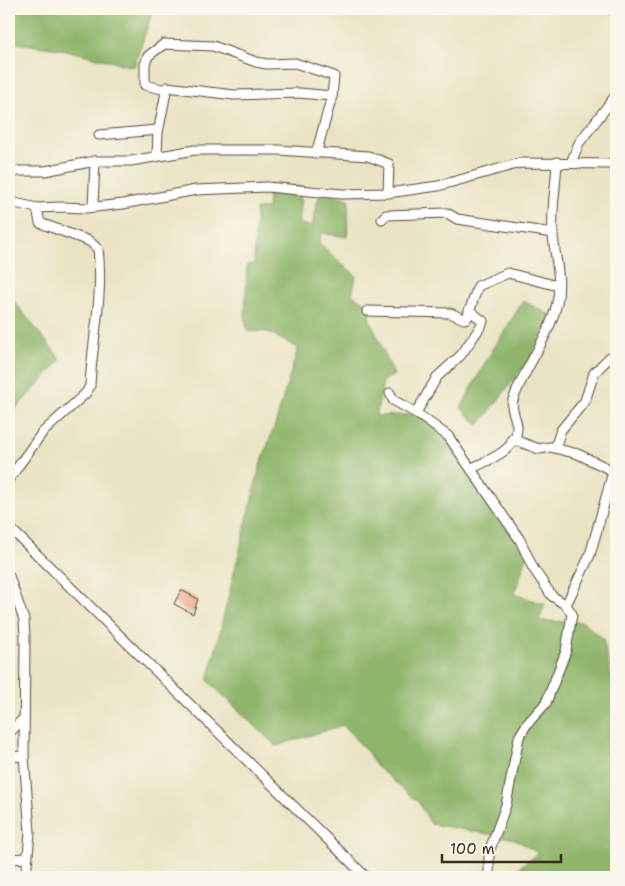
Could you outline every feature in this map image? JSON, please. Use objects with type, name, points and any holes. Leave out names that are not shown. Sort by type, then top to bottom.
[{"type":"street","points":[[316,154],[332,96],[332,74],[323,74],[295,63],[267,64],[256,62],[213,46],[164,44],[148,56],[145,64],[145,85],[166,90],[170,87],[234,95],[299,93],[332,96]]},
{"type":"street","points":[[157,156],[158,130],[166,90]]},
{"type":"street","points":[[571,163],[579,143],[616,95]]},
{"type":"street","points":[[99,135],[158,130]]},
{"type":"street","points":[[9,174],[18,171],[45,171],[95,161],[131,161],[195,150],[239,149],[368,156],[389,164],[388,193]]},
{"type":"street","points":[[93,207],[95,161]]},
{"type":"street","points":[[472,468],[506,449],[512,439],[517,427],[512,406],[513,401],[521,380],[535,358],[557,301],[560,275],[553,233],[557,162]]},
{"type":"street","points":[[9,198],[15,203],[37,208],[93,207],[196,190],[267,187],[342,194],[388,193],[438,186],[520,163],[616,164]]},
{"type":"street","points":[[9,478],[42,433],[90,386],[95,338],[99,297],[98,249],[89,241],[40,224],[37,208]]},
{"type":"street","points":[[382,219],[386,215],[447,213],[457,219],[553,233]]},
{"type":"street","points":[[367,311],[450,313],[464,319],[467,318],[478,286],[508,273],[558,286]]},
{"type":"street","points":[[416,412],[437,377],[461,355],[481,326],[483,321],[480,317],[469,310]]},
{"type":"street","points":[[555,448],[561,430],[585,401],[594,373],[609,358],[616,362]]},
{"type":"street","points":[[390,393],[393,400],[416,412],[448,436],[472,468],[520,540],[528,561],[552,596],[566,605],[572,614],[566,651],[546,703],[527,724],[519,737],[506,805],[489,852],[489,877]]},
{"type":"street","points":[[512,439],[539,449],[555,448],[578,454],[613,471]]},
{"type":"street","points":[[566,605],[590,555],[616,461]]},
{"type":"street","points":[[9,527],[366,877]]},
{"type":"street","points":[[9,576],[24,620],[24,756],[30,819],[26,877]]},
{"type":"street","points":[[9,733],[24,718]]},
{"type":"street","points":[[9,757],[24,756]]},
{"type":"street","points":[[9,859],[26,858]]},
{"type":"green space","points":[[9,9],[153,9],[134,67],[66,50],[9,42]]},
{"type":"green space","points":[[269,185],[301,187],[299,224],[312,226],[320,191],[349,199],[347,237],[321,233],[319,243],[356,276],[352,295],[366,303],[370,320],[394,375],[383,381],[376,416],[427,414],[436,419],[452,435],[528,555],[514,594],[545,604],[539,621],[583,622],[603,639],[616,698],[616,877],[507,877],[538,853],[515,839],[431,824],[419,803],[375,765],[369,754],[343,725],[276,746],[208,681],[260,466],[275,425],[298,348],[268,332],[247,331],[245,316],[247,265],[254,264],[256,209],[267,209]]},
{"type":"green space","points":[[9,295],[61,360],[9,416]]},
{"type":"green space","points":[[523,301],[551,315],[531,357],[479,425],[461,408],[486,361]]},
{"type":"building","points":[[181,590],[198,599],[193,614],[174,604]]}]
